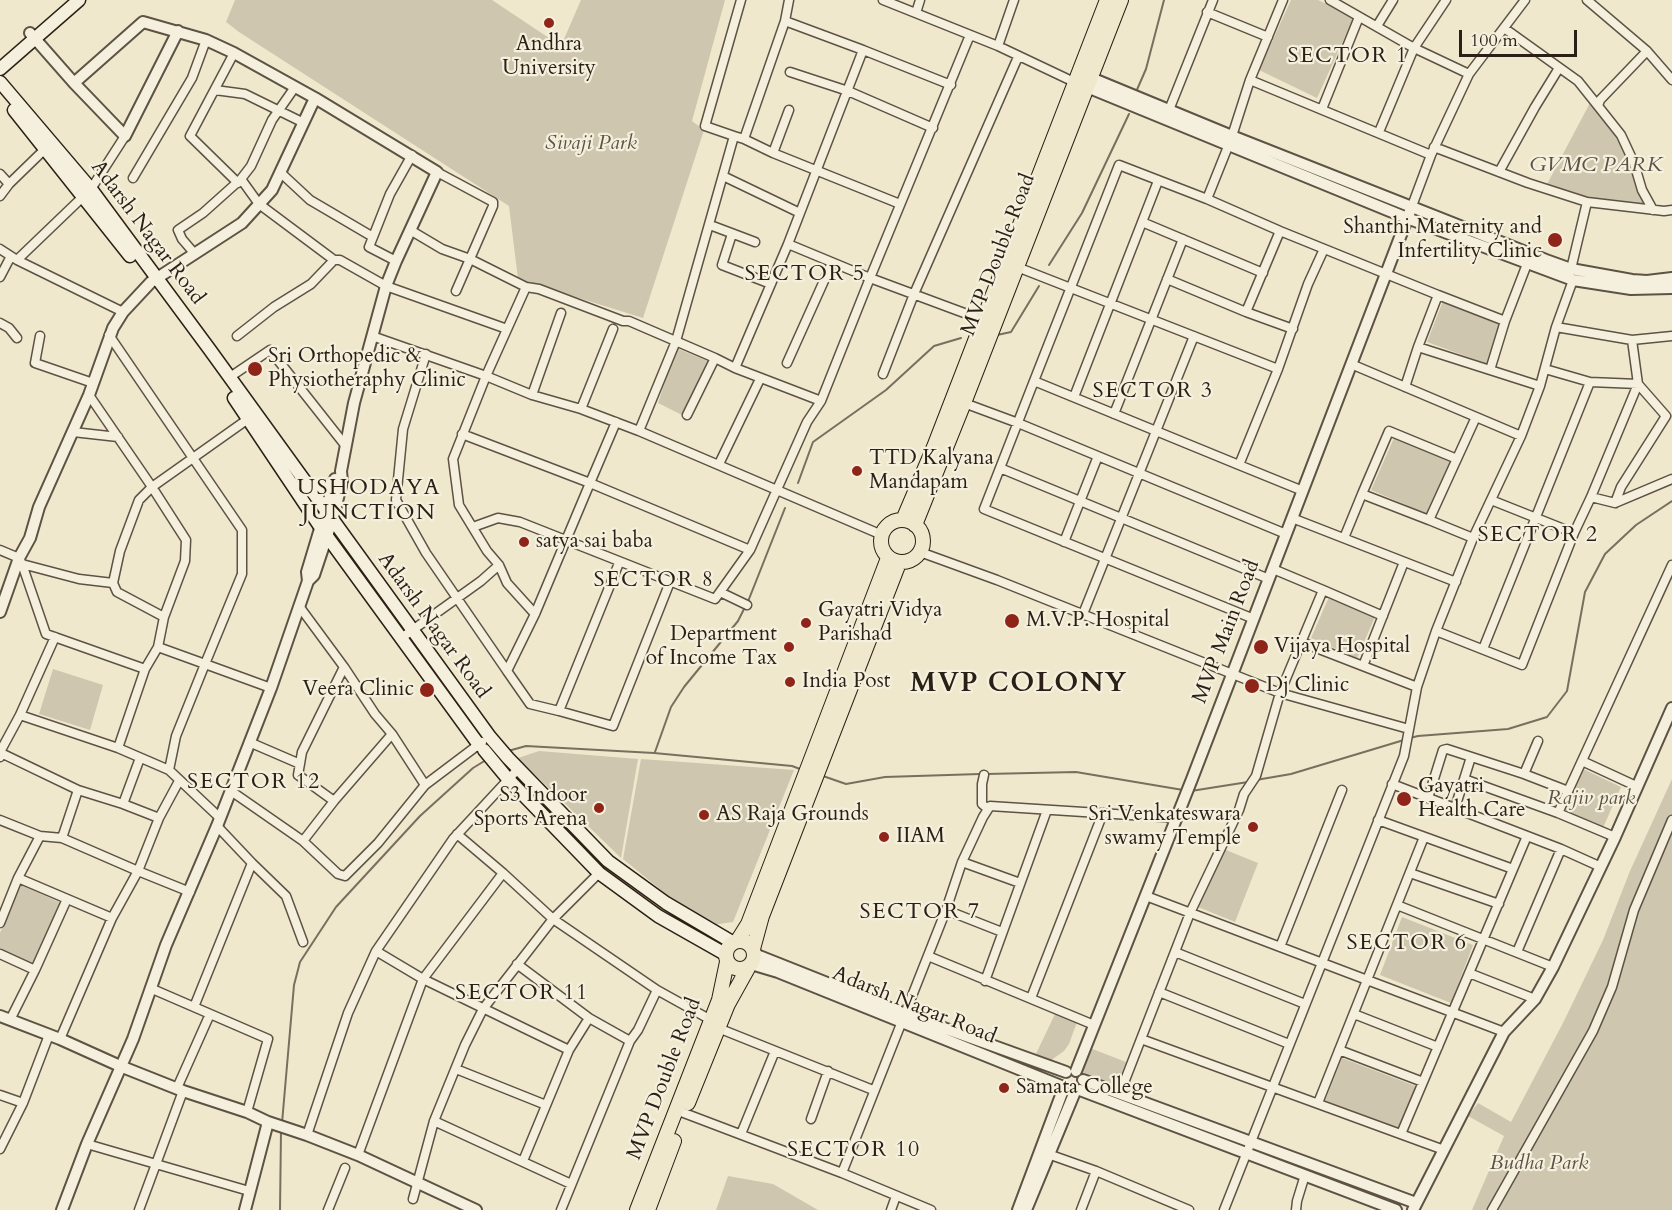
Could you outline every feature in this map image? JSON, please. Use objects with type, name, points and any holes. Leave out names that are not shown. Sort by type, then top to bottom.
[{"type":"main road","points":[[0,69],[67,0]]},
{"type":"main road","points":[[0,59],[79,0]]},
{"type":"main road","name":"MVP Double Road","points":[[909,522],[959,400],[1113,3]]},
{"type":"main road","name":"MVP Double Road","points":[[989,322],[1017,267],[1083,80]]},
{"type":"main road","name":"Adarsh Nagar Road","points":[[0,82],[230,377],[413,630],[485,742]]},
{"type":"main road","name":"Adarsh Nagar Road","points":[[0,93],[45,149],[87,193]]},
{"type":"main road","name":"Adarsh Nagar Road","points":[[154,280],[324,532],[400,639],[502,762],[508,779],[599,873],[658,915],[730,950]]},
{"type":"main road","points":[[308,486],[321,488],[333,485]]},
{"type":"main road","points":[[909,522],[922,537],[920,552],[911,560],[894,560],[881,548],[882,535],[890,524],[909,522]]},
{"type":"main road","name":"MVP Double Road","points":[[637,1210],[715,1024],[730,950],[748,924],[790,829],[894,560]]},
{"type":"main road","name":"Adarsh Nagar Road","points":[[502,762],[518,769],[608,861],[730,950]]},
{"type":"main road","name":"MVP Double Road","points":[[715,1024],[750,961],[790,829]]},
{"type":"main road","points":[[744,941],[750,961],[731,967],[730,950],[744,941]]},
{"type":"main road","name":"MVP Double Road","points":[[648,1210],[680,1111]]},
{"type":"street","points":[[741,0],[705,126],[744,139],[900,204]]},
{"type":"street","points":[[744,139],[785,21],[789,0]]},
{"type":"street","points":[[883,0],[998,46],[1018,57],[1169,110],[1230,140],[1412,206],[1572,274],[1647,281],[1672,278]]},
{"type":"street","points":[[916,13],[920,0]]},
{"type":"street","points":[[998,46],[1014,0]]},
{"type":"street","points":[[1169,110],[1213,0]]},
{"type":"street","points":[[1206,198],[1283,0]]},
{"type":"street","points":[[1330,0],[1414,48],[1469,75]]},
{"type":"street","points":[[1377,26],[1393,0]]},
{"type":"street","points":[[1379,132],[1414,48],[1446,0]]},
{"type":"street","points":[[1412,206],[1433,151],[1469,75],[1525,0]]},
{"type":"street","points":[[1587,0],[1647,51],[1672,80]]},
{"type":"street","points":[[1207,12],[1268,37]]},
{"type":"street","points":[[1322,109],[1359,16]]},
{"type":"street","points":[[785,21],[951,85]]},
{"type":"street","points":[[74,83],[143,22],[206,40],[295,87],[437,172],[493,202],[494,206],[456,291]]},
{"type":"street","points":[[1504,28],[1578,81],[1621,135],[1634,163],[1642,190],[1653,210]]},
{"type":"street","points":[[0,277],[14,258],[87,193],[125,136],[178,31]]},
{"type":"street","points":[[473,527],[498,519],[520,522],[715,599],[750,550],[807,422],[821,401],[970,35]]},
{"type":"street","points":[[32,36],[125,136]]},
{"type":"street","points":[[133,178],[192,78],[206,40]]},
{"type":"street","points":[[735,368],[788,244],[863,50]]},
{"type":"street","points":[[1598,106],[1600,100],[1647,51]]},
{"type":"street","points":[[234,54],[190,136],[240,181],[259,204],[334,260],[340,260],[387,285],[507,329]]},
{"type":"street","points":[[883,374],[914,294],[1018,57]]},
{"type":"street","points":[[1499,172],[1559,68]]},
{"type":"street","points":[[790,72],[848,92],[933,128]]},
{"type":"street","points":[[1083,80],[1230,140],[1407,218],[1527,264],[1631,289],[1672,288]]},
{"type":"street","points":[[1250,80],[1379,132],[1587,202],[1672,210]]},
{"type":"street","points":[[194,253],[182,239],[178,230],[203,213],[240,181],[251,166],[279,110],[295,87]]},
{"type":"street","points":[[215,90],[245,94],[304,123]]},
{"type":"street","points":[[0,612],[30,538],[39,507],[89,395],[109,335],[123,312],[154,280],[242,223],[272,190],[315,98]]},
{"type":"street","points":[[773,153],[789,110]]},
{"type":"street","points":[[639,431],[676,341],[734,136]]},
{"type":"street","points":[[0,196],[45,149]]},
{"type":"street","points":[[396,261],[369,247],[390,194],[412,155]]},
{"type":"street","points":[[1254,619],[984,509],[1119,165],[1206,198],[1280,231],[1505,321]]},
{"type":"street","points":[[308,581],[314,575],[324,532],[342,482],[341,471],[345,445],[387,285],[437,172]]},
{"type":"street","points":[[281,173],[310,200],[373,237]]},
{"type":"street","points":[[0,174],[9,184]]},
{"type":"street","points":[[723,176],[800,213]]},
{"type":"street","points":[[1074,397],[1158,181]]},
{"type":"street","points":[[1224,1210],[1406,750],[1417,687],[1436,631],[1473,538],[1521,436],[1540,386],[1572,274],[1587,202]]},
{"type":"street","name":"MVP Main Road","points":[[1072,1088],[1061,1080],[1071,1072],[1094,1025],[1146,896],[1412,206]]},
{"type":"street","points":[[1142,222],[1263,273]]},
{"type":"street","points":[[710,225],[755,242]]},
{"type":"street","points":[[410,230],[442,249],[526,287],[538,289],[623,321],[629,321],[715,357],[760,379],[821,401]]},
{"type":"street","points":[[1246,312],[1280,231]]},
{"type":"street","points":[[732,234],[722,265],[771,284]]},
{"type":"street","points":[[1114,414],[1183,239]]},
{"type":"street","points":[[788,244],[870,278],[989,322]]},
{"type":"street","points":[[0,249],[123,312]]},
{"type":"street","points":[[1239,465],[1278,369],[1308,284],[1324,249]]},
{"type":"street","points":[[237,336],[274,307],[311,284],[334,260]]},
{"type":"street","points":[[787,363],[832,263]]},
{"type":"street","points":[[1490,370],[1505,321],[1527,264]]},
{"type":"street","points":[[1017,267],[1278,369]]},
{"type":"street","points":[[1167,279],[1246,312],[1293,328]]},
{"type":"street","points":[[526,287],[486,376],[453,459],[459,505],[499,565],[507,583],[535,614]]},
{"type":"street","points":[[1405,387],[1438,295]]},
{"type":"street","points":[[532,394],[561,313]]},
{"type":"street","points":[[0,323],[9,328],[17,338]]},
{"type":"street","points":[[1556,327],[1632,340],[1672,336]]},
{"type":"street","points":[[581,409],[613,329]]},
{"type":"street","points":[[109,335],[242,530],[242,574],[176,736],[169,770]]},
{"type":"street","points":[[40,336],[36,363],[93,383]]},
{"type":"street","points":[[372,336],[616,422],[720,464],[882,535]]},
{"type":"street","points":[[1083,614],[1194,336]]},
{"type":"street","points":[[1436,631],[1522,665],[1574,533],[1592,497],[1638,384],[1632,340]]},
{"type":"street","points":[[1418,347],[1540,386]]},
{"type":"street","points":[[230,377],[270,350],[345,445]]},
{"type":"street","points":[[426,354],[403,429],[396,500],[426,553],[456,599],[530,704],[614,726],[670,582]]},
{"type":"street","points":[[687,415],[715,357]]},
{"type":"street","points":[[1351,364],[1521,436]]},
{"type":"street","points":[[1545,369],[1590,382],[1638,384],[1666,416],[1621,487],[1615,503]]},
{"type":"street","points":[[720,464],[760,379]]},
{"type":"street","points":[[1034,381],[1303,491]]},
{"type":"street","points":[[1483,649],[1590,382]]},
{"type":"street","points":[[89,395],[186,540],[185,561],[165,617],[158,646],[144,669],[118,748]]},
{"type":"street","points":[[959,400],[1286,534]]},
{"type":"street","points":[[1429,520],[1476,417]]},
{"type":"street","points":[[165,617],[117,592],[113,583],[120,551],[139,500],[152,487],[248,419]]},
{"type":"street","points":[[507,671],[535,614],[616,422]]},
{"type":"street","points":[[1344,538],[1389,430],[1457,459]]},
{"type":"street","points":[[74,432],[118,437]]},
{"type":"street","points":[[462,434],[590,483],[750,550]]},
{"type":"street","points":[[1064,542],[1098,456]]},
{"type":"street","points":[[1000,468],[1121,518],[1271,574],[1323,590],[1383,616]]},
{"type":"street","points":[[329,516],[333,485],[341,471]]},
{"type":"street","points":[[1592,497],[1615,503],[1672,479]]},
{"type":"street","points":[[1362,494],[1473,538]]},
{"type":"street","points":[[1491,500],[1574,533]]},
{"type":"street","points":[[310,510],[312,557]]},
{"type":"street","points":[[1292,518],[1456,582]]},
{"type":"street","points":[[62,1210],[87,1144],[133,1039],[150,988],[219,822],[271,688],[308,581],[312,557],[324,532]]},
{"type":"street","points":[[0,550],[21,561],[79,579],[113,583]]},
{"type":"street","points":[[920,552],[1083,614],[1232,675],[1281,693],[1409,732]]},
{"type":"street","points":[[21,561],[46,634],[144,669]]},
{"type":"street","points":[[1363,666],[1404,562]]},
{"type":"street","points":[[560,711],[619,563]]},
{"type":"street","points":[[400,639],[499,565]]},
{"type":"street","points":[[1558,813],[1672,565]]},
{"type":"street","points":[[1120,1093],[1190,913],[1239,810],[1244,794],[1256,776],[1281,693],[1323,590]]},
{"type":"street","points":[[720,592],[747,605]]},
{"type":"street","points":[[299,606],[375,714],[392,734],[425,785]]},
{"type":"street","points":[[55,637],[0,754],[78,790],[159,818]]},
{"type":"street","points":[[1301,642],[1417,687]]},
{"type":"street","points":[[158,646],[271,688]]},
{"type":"street","points":[[334,801],[298,775],[302,752],[344,667]]},
{"type":"street","points":[[1072,1088],[1394,1195],[1415,1207],[1504,1032],[1535,999],[1553,967],[1615,837],[1672,708]]},
{"type":"street","points":[[20,715],[118,748],[169,770],[219,822],[252,863],[286,896],[303,942]]},
{"type":"street","points":[[303,841],[392,734]]},
{"type":"street","points":[[1524,774],[1538,741]]},
{"type":"street","points":[[249,742],[300,764]]},
{"type":"street","points":[[231,791],[303,841],[338,874],[345,876],[378,843],[425,785],[485,742]]},
{"type":"street","points":[[1428,798],[1443,750],[1447,749],[1568,791]]},
{"type":"street","points":[[1455,808],[1471,757]]},
{"type":"street","points":[[123,804],[140,758]]},
{"type":"street","points":[[1582,761],[1636,786]]},
{"type":"street","points":[[303,1134],[348,1013],[375,951],[457,834],[518,769]]},
{"type":"street","points":[[984,775],[982,804],[988,809]]},
{"type":"street","points":[[1464,779],[1558,813],[1615,837]]},
{"type":"street","points":[[60,1039],[112,918],[138,871],[159,818],[179,781]]},
{"type":"street","points":[[1392,784],[1561,849],[1601,867]]},
{"type":"street","points":[[62,837],[78,790]]},
{"type":"street","points":[[1280,947],[1342,790]]},
{"type":"street","points":[[842,1173],[946,910],[962,862],[990,806],[1177,818]]},
{"type":"street","points":[[985,981],[1047,810]]},
{"type":"street","points":[[1031,998],[1103,813]]},
{"type":"street","points":[[0,820],[40,836],[62,837],[190,892]]},
{"type":"street","points":[[1378,820],[1513,869]]},
{"type":"street","points":[[1492,1210],[1593,1031],[1612,987],[1634,910],[1672,820]]},
{"type":"street","points":[[457,834],[553,919],[657,990],[715,1024],[775,1052],[873,1090]]},
{"type":"street","points":[[0,923],[18,878],[40,836]]},
{"type":"street","points":[[1401,1134],[1527,836]]},
{"type":"street","points":[[1318,1103],[1424,837]]},
{"type":"street","points":[[1516,952],[1561,849]]},
{"type":"street","points":[[962,862],[1020,883]]},
{"type":"street","points":[[194,1007],[252,863]]},
{"type":"street","points":[[358,1155],[423,980],[503,873]]},
{"type":"street","points":[[413,1199],[434,1121],[483,1009],[553,919],[599,873]]},
{"type":"street","points":[[1410,873],[1498,904]]},
{"type":"street","points":[[18,878],[112,918]]},
{"type":"street","points":[[1146,896],[1504,1032]]},
{"type":"street","points":[[68,899],[35,970],[5,1018],[60,1039],[120,1066],[358,1155],[474,1210]]},
{"type":"street","points":[[1397,905],[1553,967]]},
{"type":"street","points":[[946,910],[1002,932]]},
{"type":"street","points":[[375,951],[423,980],[569,1050]]},
{"type":"street","points":[[1175,952],[1305,1004]]},
{"type":"street","points":[[0,954],[35,970]]},
{"type":"street","points":[[928,956],[1094,1025]]},
{"type":"street","points":[[750,961],[903,1019],[1081,1075],[1072,1088],[1018,1210]]},
{"type":"street","points":[[517,964],[589,1018],[630,1041]]},
{"type":"street","points":[[1469,973],[1535,999]]},
{"type":"street","points":[[150,988],[268,1039],[247,1112]]},
{"type":"street","points":[[561,1210],[630,1041],[638,1030],[657,990]]},
{"type":"street","points":[[1159,992],[1289,1044]]},
{"type":"street","points":[[139,1210],[180,1089],[210,1014]]},
{"type":"street","points":[[1354,1014],[1438,1047]]},
{"type":"street","points":[[523,1161],[569,1050],[589,1018]]},
{"type":"street","name":"Adarsh Nagar Road","points":[[903,1019],[1072,1088]]},
{"type":"street","points":[[0,1149],[22,1103],[49,1035]]},
{"type":"street","points":[[1141,1039],[1444,1150]]},
{"type":"street","points":[[1339,1050],[1423,1082]]},
{"type":"street","points":[[741,1134],[775,1052]]},
{"type":"street","points":[[456,1069],[546,1105]]},
{"type":"street","points":[[811,1119],[828,1071]]},
{"type":"street","points":[[1072,1088],[1120,1093],[1249,1147],[1305,1175],[1390,1209],[1394,1195]]},
{"type":"street","points":[[1026,1210],[1072,1088]]},
{"type":"street","points":[[0,1095],[22,1103]]},
{"type":"street","points":[[680,1111],[931,1210]]},
{"type":"street","points":[[434,1121],[571,1184]]},
{"type":"street","points":[[245,1210],[249,1191],[272,1124]]},
{"type":"street","points":[[87,1144],[249,1191]]},
{"type":"street","points":[[1048,1154],[1096,1171],[1189,1210]]},
{"type":"street","points":[[328,1210],[345,1168]]},
{"type":"street","points":[[1081,1210],[1096,1171]]},
{"type":"street","points":[[1296,1210],[1305,1175]]},
{"type":"street","points":[[891,1210],[896,1196]]},
{"type":"green space","name":"Sivaji Park","points":[[235,0],[492,0],[561,46],[581,0],[725,0],[692,121],[704,130],[643,318],[518,279],[509,206],[239,32],[226,22]]},
{"type":"green space","points":[[1291,0],[1318,0],[1354,17],[1317,98],[1259,70]]},
{"type":"green space","name":"GVMC PARK","points":[[1591,101],[1619,135],[1650,209],[1594,200],[1546,186]]},
{"type":"green space","points":[[1443,301],[1502,323],[1487,364],[1427,342]]},
{"type":"green space","points":[[676,348],[710,362],[684,416],[658,403]]},
{"type":"green space","points":[[1394,438],[1451,462],[1429,515],[1371,490]]},
{"type":"green space","points":[[1329,597],[1375,617],[1357,658],[1311,638]]},
{"type":"green space","points":[[53,669],[103,685],[90,730],[39,714]]},
{"type":"green space","name":"S3 Indoor Sports Arena","points":[[539,751],[638,759],[621,858],[518,758]]},
{"type":"green space","name":"AS Raja Grounds","points":[[641,759],[794,770],[733,922],[705,926],[623,859]]},
{"type":"green space","name":"Rajiv park","points":[[1581,768],[1621,787],[1602,830],[1561,812]]},
{"type":"green space","name":"Budha Park","points":[[1672,779],[1672,1210],[1472,1210],[1504,1136],[1468,1116],[1478,1103],[1511,1122],[1603,940],[1630,871]]},
{"type":"green space","points":[[1221,848],[1258,863],[1235,922],[1198,907]]},
{"type":"green space","points":[[21,885],[61,903],[34,966],[0,951],[0,933]]},
{"type":"green space","points":[[1402,917],[1473,945],[1451,1003],[1380,975]]},
{"type":"green space","points":[[1055,1014],[1077,1022],[1069,1044],[1064,1051],[1050,1061],[1035,1056]]},
{"type":"green space","points":[[1090,1048],[1126,1062],[1114,1092],[1078,1078]]},
{"type":"green space","points":[[1342,1058],[1418,1087],[1402,1130],[1325,1101]]},
{"type":"green space","points":[[728,1176],[773,1184],[818,1210],[716,1210]]},
{"type":"waterway","points":[[1136,92],[1146,69],[1164,0]]},
{"type":"waterway","points":[[1049,265],[1082,213],[1129,114]]},
{"type":"waterway","points":[[997,335],[1011,332],[1039,286]]},
{"type":"waterway","points":[[798,483],[813,442],[886,390],[934,346],[961,338]]},
{"type":"waterway","points":[[1410,738],[1508,729],[1547,717],[1567,691],[1585,592],[1605,554],[1636,525],[1672,501]]},
{"type":"waterway","points":[[655,752],[671,707],[684,687],[738,621],[785,508]]},
{"type":"waterway","points":[[1256,780],[1291,774],[1404,740]]},
{"type":"waterway","points":[[508,751],[526,746],[654,753],[792,766],[800,769]]},
{"type":"waterway","points":[[282,1123],[294,985],[300,962],[336,907],[420,816],[473,768],[486,760]]},
{"type":"waterway","points":[[986,774],[1076,772],[1183,790]]},
{"type":"waterway","points":[[823,776],[846,784],[885,777],[980,774]]},
{"type":"waterway","points":[[1191,791],[1248,782]]},
{"type":"waterway","points":[[280,1210],[281,1131]]},
{"type":"place","name":"Andhra University","points":[[549,23]]},
{"type":"place","name":"Shanthi Maternity and Infertility Clinic","points":[[1555,240]]},
{"type":"place","name":"Sri Orthopedic & Physiotheraphy Clinic","points":[[255,369]]},
{"type":"place","name":"TTD Kalyana Mandapam","points":[[857,471]]},
{"type":"place","name":"satya sai baba","points":[[524,542]]},
{"type":"place","name":"M.V.P. Hospital","points":[[1012,621]]},
{"type":"place","name":"Gayatri Vidya Parishad","points":[[806,623]]},
{"type":"place","name":"Department of Income Tax","points":[[789,647]]},
{"type":"place","name":"Vijaya Hospital","points":[[1261,647]]},
{"type":"place","name":"India Post","points":[[790,682]]},
{"type":"place","name":"Dj Clinic","points":[[1252,686]]},
{"type":"place","name":"Veera Clinic","points":[[427,690]]},
{"type":"place","name":"Gayatri Health Care","points":[[1404,799]]},
{"type":"place","name":"S3 Indoor Sports Arena","points":[[599,808]]},
{"type":"place","name":"AS Raja Grounds","points":[[704,815]]},
{"type":"place","name":"Sri Venkateswara swamy Temple","points":[[1253,827]]},
{"type":"place","name":"IIAM","points":[[884,837]]},
{"type":"place","name":"Samata College","points":[[1004,1088]]},
{"type":"district","name":"SECTOR 1","points":[[1348,57]]},
{"type":"district","name":"SECTOR 5","points":[[805,275]]},
{"type":"district","name":"SECTOR 3","points":[[1153,392]]},
{"type":"district","name":"USHODAYA JUNCTION","points":[[369,502]]},
{"type":"district","name":"SECTOR 2","points":[[1538,536]]},
{"type":"district","name":"SECTOR 8","points":[[654,581]]},
{"type":"district","name":"MVP COLONY","points":[[1019,685]]},
{"type":"district","name":"SECTOR 12","points":[[254,783]]},
{"type":"district","name":"SECTOR 7","points":[[920,913]]},
{"type":"district","name":"SECTOR 6","points":[[1407,944]]},
{"type":"district","name":"SECTOR 11","points":[[522,994]]},
{"type":"district","name":"SECTOR 10","points":[[854,1151]]}]
